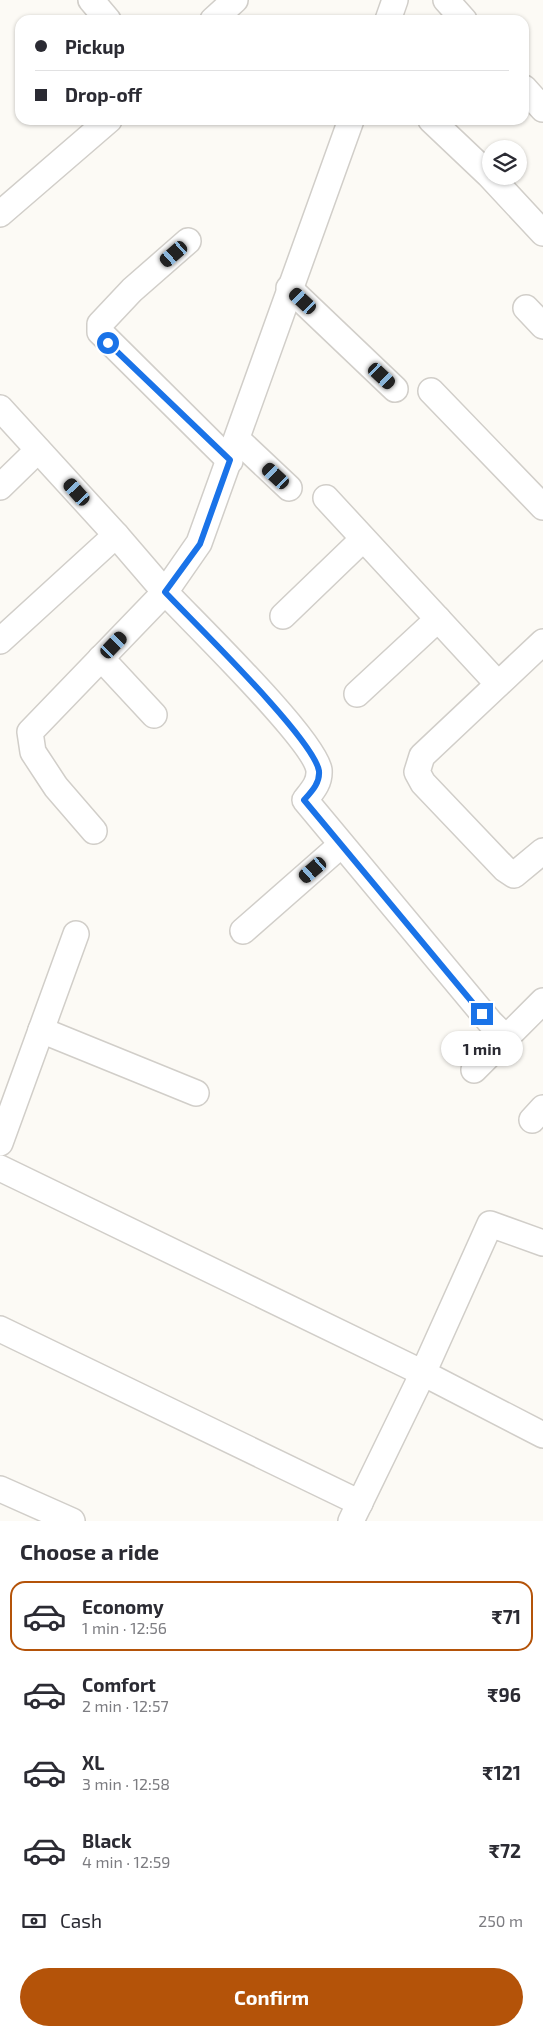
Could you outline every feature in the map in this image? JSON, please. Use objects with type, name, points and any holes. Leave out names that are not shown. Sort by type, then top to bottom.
[{"type":"street","points":[[91,0],[104,15]]},
{"type":"street","points":[[218,15],[235,0]]},
{"type":"street","points":[[390,15],[395,0]]},
{"type":"street","points":[[446,0],[460,15]]},
{"type":"street","points":[[529,94],[543,109]]},
{"type":"street","points":[[0,214],[103,125]]},
{"type":"street","points":[[94,831],[56,787],[33,752],[30,732],[165,592],[200,544],[289,288],[349,125]]},
{"type":"street","points":[[436,125],[488,175],[543,233]]},
{"type":"street","points":[[188,241],[132,290],[100,324],[100,332],[234,450],[289,488]]},
{"type":"street","points":[[289,288],[395,389]]},
{"type":"street","points":[[526,308],[543,326]]},
{"type":"street","points":[[431,390],[543,507]]},
{"type":"street","points":[[0,408],[116,535],[165,592],[292,727],[311,752],[319,770],[318,782],[304,800],[475,1006],[506,1038]]},
{"type":"street","points":[[0,487],[38,450]]},
{"type":"street","points":[[326,498],[498,684]]},
{"type":"street","points":[[0,641],[116,535]]},
{"type":"street","points":[[283,616],[363,539]]},
{"type":"street","points":[[356,694],[438,619]]},
{"type":"street","points":[[543,642],[422,756],[416,772],[423,783],[505,869],[514,875],[543,851]]},
{"type":"street","points":[[101,658],[154,715]]},
{"type":"street","points":[[243,931],[341,845]]},
{"type":"street","points":[[0,1143],[76,934]]},
{"type":"street","points":[[474,1070],[543,1001]]},
{"type":"street","points":[[41,1030],[196,1093]]},
{"type":"street","points":[[0,1168],[423,1372],[543,1436]]},
{"type":"street","points":[[0,1329],[356,1512],[423,1372],[490,1224],[543,1243]]},
{"type":"street","points":[[0,1489],[72,1521]]},
{"type":"route","points":[[108,343],[130,362],[230,460],[200,544],[165,592],[292,727],[311,752],[319,770],[318,782],[304,800],[482,1014]]}]
